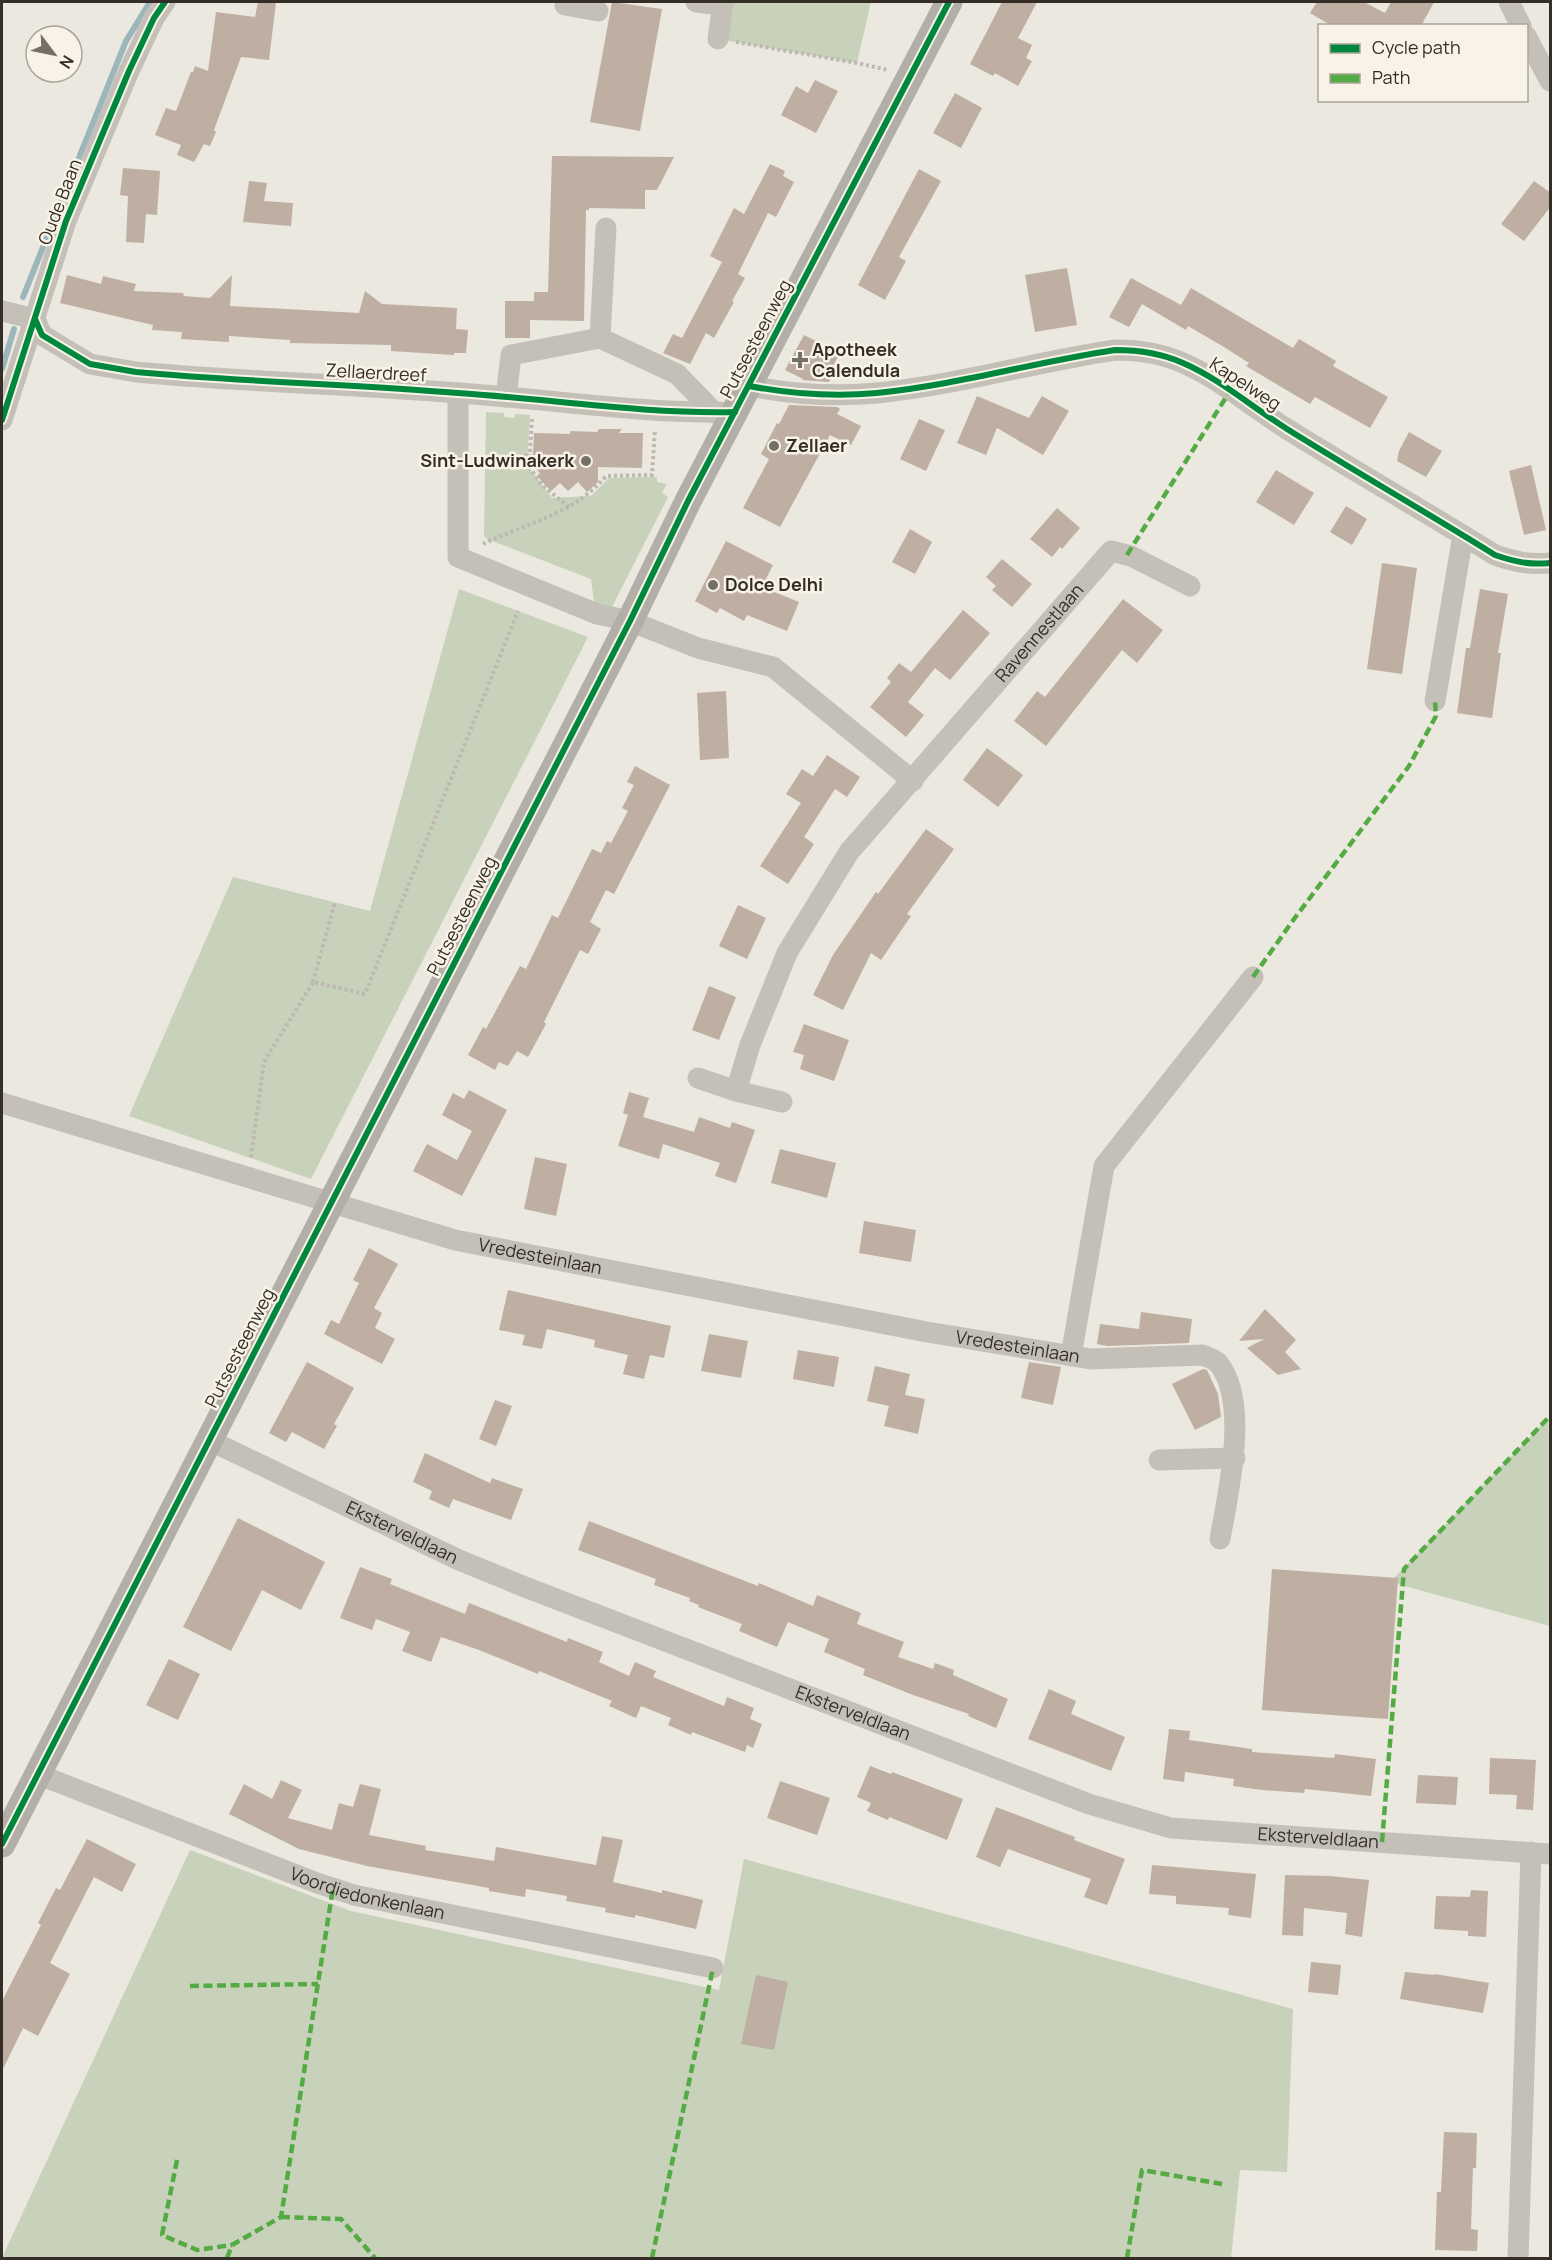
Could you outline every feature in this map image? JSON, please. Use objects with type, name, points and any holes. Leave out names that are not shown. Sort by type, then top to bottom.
[{"type":"main road","name":"Putsesteenweg","points":[[2,1844],[630,621],[688,501],[725,412],[749,386],[949,2]]},
{"type":"street","name":"Oude Baan","points":[[2,420],[66,220],[129,71],[154,18],[165,2]]},
{"type":"street","points":[[566,2],[566,5],[598,11]]},
{"type":"street","points":[[696,2],[723,3],[718,39]]},
{"type":"street","points":[[1509,2],[1520,24]]},
{"type":"street","points":[[1528,38],[1551,81]]},
{"type":"street","points":[[600,338],[606,228]]},
{"type":"street","points":[[2,311],[35,319]]},
{"type":"street","name":"Zellaerdreef","points":[[35,319],[42,335],[90,364],[136,372],[725,412]]},
{"type":"street","points":[[506,397],[512,355],[600,338],[677,374],[725,412]]},
{"type":"street","name":"Kapelweg","points":[[749,386],[814,395],[876,393],[980,377],[1087,354],[1138,350],[1182,362],[1207,375],[1270,419],[1496,555],[1530,565],[1551,563]]},
{"type":"street","points":[[458,393],[458,557],[597,614],[630,621],[698,648],[773,667],[913,781]]},
{"type":"street","points":[[1435,701],[1463,535]]},
{"type":"street","name":"Ravennestlaan","points":[[736,1091],[750,1045],[787,953],[849,852],[1111,551],[1131,556],[1190,586]]},
{"type":"street","points":[[1081,1357],[1104,1166],[1253,977]]},
{"type":"street","points":[[698,1078],[736,1091],[782,1102]]},
{"type":"street","name":"Vredesteinlaan","points":[[2,1103],[455,1240],[927,1332],[1081,1357],[1202,1355],[1217,1361],[1225,1374],[1230,1389],[1235,1426],[1235,1458],[1220,1539]]},
{"type":"street","name":"Eksterveldlaan","points":[[209,1440],[459,1560],[514,1583],[1089,1804],[1171,1828],[1541,1853],[1518,2259]]},
{"type":"street","points":[[1159,1460],[1235,1458]]},
{"type":"street","name":"Voordiedonkenlaan","points":[[37,1774],[317,1883],[354,1895],[713,1968]]},
{"type":"path","points":[[718,39],[857,63],[910,76]]},
{"type":"path","points":[[533,400],[529,466],[543,486],[569,507]]},
{"type":"path","points":[[458,557],[502,535],[530,526],[569,507],[595,489],[606,476],[652,475],[657,409]]},
{"type":"path","points":[[313,982],[365,994],[518,611]]},
{"type":"path","points":[[248,1177],[264,1062],[313,982],[335,902]]},
{"type":"green space","points":[[723,2],[871,2],[857,63],[718,39]]},
{"type":"green space","points":[[486,412],[504,413],[504,417],[514,418],[515,414],[530,415],[527,465],[552,498],[591,496],[609,478],[657,477],[657,482],[667,484],[662,492],[668,497],[611,609],[594,602],[591,579],[484,536]]},
{"type":"green space","points":[[459,589],[588,637],[311,1179],[129,1116],[233,877],[370,911]]},
{"type":"green space","points":[[1548,1418],[1550,1626],[1390,1582]]},
{"type":"green space","points":[[190,1850],[351,1911],[719,1990],[744,1859],[1293,2009],[1287,2172],[1240,2170],[1231,2258],[2,2258]]},
{"type":"building","points":[[258,2],[276,2],[269,60],[241,57],[210,146],[204,144],[194,162],[177,155],[181,145],[155,135],[166,108],[176,111],[195,66],[208,71],[216,12],[255,17]]},
{"type":"building","points":[[612,2],[662,9],[640,131],[590,122]]},
{"type":"building","points":[[1002,2],[1037,2],[1018,38],[1032,45],[1026,58],[1032,61],[1018,86],[995,73],[993,76],[970,64]]},
{"type":"building","points":[[1317,2],[1364,2],[1385,13],[1391,2],[1434,2],[1422,24],[1329,24],[1310,13]]},
{"type":"building","points":[[815,80],[838,91],[816,133],[781,115],[796,86],[808,93]]},
{"type":"building","points":[[955,93],[982,108],[961,148],[933,133]]},
{"type":"building","points":[[552,156],[674,157],[657,190],[645,190],[645,209],[589,208],[586,210],[584,321],[530,320],[530,338],[505,338],[505,301],[534,301],[534,292],[548,292]]},
{"type":"building","points":[[770,164],[785,171],[783,176],[794,182],[776,217],[768,213],[738,274],[745,278],[714,338],[706,333],[690,364],[663,353],[673,334],[682,338],[722,262],[710,256],[734,208],[744,214]]},
{"type":"building","points":[[123,168],[160,171],[157,215],[146,214],[144,243],[126,242],[128,196],[120,195]]},
{"type":"building","points":[[919,169],[941,181],[899,257],[906,261],[885,300],[858,285]]},
{"type":"building","points":[[249,181],[267,183],[264,201],[293,203],[291,226],[243,222]]},
{"type":"building","points":[[1534,181],[1551,193],[1551,206],[1524,241],[1501,224]]},
{"type":"building","points":[[1067,268],[1077,325],[1035,332],[1025,275]]},
{"type":"building","points":[[67,275],[101,284],[103,276],[136,284],[134,291],[183,293],[184,296],[210,298],[232,275],[230,306],[359,313],[365,291],[382,304],[457,308],[456,329],[468,330],[466,353],[454,353],[454,355],[391,351],[391,345],[290,343],[290,340],[229,336],[229,342],[181,339],[182,332],[152,330],[153,325],[60,303]]},
{"type":"building","points":[[1131,278],[1181,305],[1191,288],[1293,348],[1299,339],[1336,361],[1333,366],[1388,397],[1370,428],[1315,397],[1310,404],[1246,366],[1249,363],[1224,347],[1188,326],[1186,330],[1142,304],[1129,327],[1109,317]]},
{"type":"building","points":[[804,335],[840,353],[833,366],[837,368],[829,382],[802,380],[785,370]]},
{"type":"building","points":[[977,396],[1029,418],[1042,396],[1069,411],[1043,455],[997,428],[986,455],[957,443]]},
{"type":"building","points":[[789,405],[837,407],[840,409],[837,414],[861,426],[851,445],[830,435],[780,527],[743,508],[769,459],[761,454]]},
{"type":"building","points":[[919,419],[945,430],[926,471],[900,459]]},
{"type":"building","name":"Sint-Ludwinakerk","points":[[599,429],[622,429],[619,433],[643,433],[642,468],[598,467],[598,482],[587,492],[578,482],[568,491],[560,483],[551,491],[537,476],[540,473],[521,454],[533,454],[534,433],[570,434],[570,431],[597,432]]},
{"type":"building","points":[[1409,432],[1442,451],[1426,477],[1397,461],[1399,451]]},
{"type":"building","points":[[1531,465],[1546,530],[1524,535],[1509,471]]},
{"type":"building","points":[[1276,470],[1314,493],[1294,525],[1256,502]]},
{"type":"building","points":[[1346,506],[1367,519],[1352,545],[1330,532]]},
{"type":"building","points":[[1057,508],[1080,528],[1052,557],[1030,539]]},
{"type":"building","points":[[910,529],[932,542],[915,574],[892,562]]},
{"type":"building","points":[[726,541],[773,565],[762,587],[799,602],[787,631],[747,615],[744,621],[720,608],[717,613],[695,601]]},
{"type":"building","points":[[1002,559],[1032,584],[1012,607],[992,590],[996,586],[986,577]]},
{"type":"building","points":[[1382,563],[1417,568],[1402,674],[1367,669]]},
{"type":"building","points":[[1480,589],[1508,594],[1498,653],[1501,653],[1492,718],[1457,713],[1466,648],[1470,648]]},
{"type":"building","points":[[1123,599],[1163,630],[1137,663],[1122,650],[1046,746],[1014,721],[1037,691],[1045,697]]},
{"type":"building","points":[[963,610],[990,633],[950,680],[935,668],[908,702],[924,715],[906,737],[870,707],[891,682],[887,678],[899,663],[911,672]]},
{"type":"building","points":[[726,691],[729,758],[700,760],[697,693]]},
{"type":"building","points":[[987,748],[1023,775],[998,807],[963,780]]},
{"type":"building","points":[[827,755],[860,777],[847,797],[835,789],[804,837],[814,844],[788,884],[760,866],[801,803],[786,794],[802,769],[813,776]]},
{"type":"building","points":[[635,766],[670,785],[614,894],[606,890],[590,922],[601,929],[588,954],[580,950],[528,1057],[517,1051],[508,1066],[499,1062],[495,1070],[468,1055],[483,1027],[486,1029],[520,966],[526,969],[552,915],[558,918],[592,849],[601,853],[607,841],[611,843],[628,811],[622,808],[634,785],[627,782]]},
{"type":"building","points":[[926,829],[954,849],[907,914],[911,916],[881,960],[871,953],[843,1010],[813,995],[833,955],[876,892],[878,894]]},
{"type":"building","points":[[738,905],[766,918],[747,959],[719,946]]},
{"type":"building","points":[[709,986],[736,997],[719,1040],[692,1030]]},
{"type":"building","points":[[804,1024],[849,1040],[834,1081],[800,1069],[804,1055],[793,1052]]},
{"type":"building","points":[[469,1090],[507,1110],[462,1196],[413,1171],[427,1144],[457,1160],[472,1131],[442,1115],[453,1093],[464,1099]]},
{"type":"building","points":[[629,1092],[649,1098],[643,1117],[694,1132],[699,1117],[730,1128],[732,1122],[755,1130],[736,1183],[715,1176],[720,1163],[663,1144],[659,1159],[618,1146],[628,1115],[623,1113]]},
{"type":"building","points":[[780,1149],[836,1163],[827,1198],[771,1183]]},
{"type":"building","points":[[535,1157],[567,1164],[556,1216],[524,1209]]},
{"type":"building","points":[[864,1221],[916,1230],[911,1262],[859,1253]]},
{"type":"building","points":[[369,1248],[398,1264],[374,1308],[382,1313],[375,1328],[395,1339],[382,1364],[324,1334],[331,1320],[339,1324],[359,1283],[353,1280]]},
{"type":"building","points":[[508,1290],[671,1326],[664,1358],[650,1355],[644,1379],[623,1374],[628,1355],[594,1347],[595,1340],[547,1329],[542,1349],[522,1345],[525,1335],[499,1330]]},
{"type":"building","points":[[1265,1309],[1296,1340],[1285,1352],[1301,1369],[1278,1375],[1247,1348],[1264,1339],[1239,1341]]},
{"type":"building","points":[[1141,1312],[1192,1319],[1189,1343],[1107,1346],[1097,1344],[1100,1324],[1139,1329]]},
{"type":"building","points":[[709,1334],[748,1341],[741,1378],[701,1371]]},
{"type":"building","points":[[798,1350],[839,1357],[834,1387],[793,1379]]},
{"type":"building","points":[[307,1362],[354,1388],[334,1424],[337,1426],[324,1449],[292,1432],[286,1442],[269,1433]]},
{"type":"building","points":[[1029,1362],[1061,1367],[1053,1405],[1021,1398]]},
{"type":"building","points":[[875,1366],[910,1374],[905,1395],[925,1399],[918,1434],[884,1426],[889,1406],[867,1401]]},
{"type":"building","points":[[1203,1369],[1207,1370],[1218,1394],[1221,1417],[1195,1430],[1172,1384]]},
{"type":"building","points":[[495,1400],[512,1406],[496,1446],[479,1439]]},
{"type":"building","points":[[425,1453],[490,1483],[492,1478],[523,1489],[511,1520],[453,1499],[449,1508],[429,1499],[432,1491],[413,1482]]},
{"type":"building","points":[[238,1518],[325,1562],[301,1610],[262,1590],[231,1651],[183,1627]]},
{"type":"building","points":[[589,1521],[758,1586],[759,1583],[813,1606],[817,1595],[861,1613],[857,1624],[904,1642],[898,1657],[933,1669],[935,1663],[954,1670],[953,1675],[1008,1699],[996,1728],[968,1716],[969,1714],[863,1675],[865,1669],[824,1652],[829,1639],[788,1622],[777,1647],[739,1631],[742,1624],[698,1607],[699,1605],[689,1601],[690,1598],[654,1585],[656,1579],[578,1550]]},
{"type":"building","points":[[360,1567],[392,1579],[390,1584],[465,1614],[469,1603],[567,1642],[568,1638],[603,1652],[599,1662],[629,1676],[635,1662],[656,1671],[653,1677],[724,1706],[727,1697],[754,1708],[750,1719],[762,1724],[753,1748],[747,1745],[745,1752],[692,1732],[691,1735],[668,1725],[671,1718],[641,1706],[636,1718],[609,1706],[612,1701],[539,1671],[538,1674],[441,1637],[431,1662],[402,1651],[410,1632],[376,1619],[372,1630],[340,1618]]},
{"type":"building","points":[[1272,1569],[1398,1578],[1388,1719],[1262,1710]]},
{"type":"building","points":[[169,1659],[200,1674],[178,1720],[146,1705]]},
{"type":"building","points":[[1049,1689],[1076,1701],[1071,1714],[1125,1737],[1111,1771],[1028,1739]]},
{"type":"building","points":[[1169,1729],[1190,1731],[1189,1740],[1252,1749],[1252,1752],[1334,1758],[1335,1754],[1376,1759],[1371,1796],[1305,1789],[1304,1793],[1262,1790],[1233,1786],[1234,1779],[1185,1772],[1184,1782],[1163,1779]]},
{"type":"building","points":[[1490,1758],[1536,1760],[1533,1810],[1516,1809],[1517,1795],[1489,1794]]},
{"type":"building","points":[[870,1766],[963,1799],[947,1840],[889,1817],[888,1820],[867,1811],[871,1803],[857,1797]]},
{"type":"building","points":[[1418,1775],[1458,1777],[1456,1805],[1416,1803]]},
{"type":"building","points":[[281,1780],[302,1790],[288,1818],[332,1830],[339,1803],[353,1807],[360,1784],[381,1789],[369,1835],[426,1846],[425,1850],[494,1861],[496,1847],[596,1865],[602,1836],[623,1840],[613,1882],[703,1900],[696,1929],[635,1915],[635,1918],[605,1912],[606,1908],[566,1901],[567,1896],[526,1889],[525,1897],[489,1891],[489,1888],[367,1866],[299,1849],[229,1814],[244,1784],[272,1799]]},
{"type":"building","points":[[780,1781],[830,1798],[817,1835],[767,1818]]},
{"type":"building","points":[[996,1807],[1125,1859],[1107,1905],[1084,1897],[1091,1879],[1008,1849],[1000,1867],[976,1857]]},
{"type":"building","points":[[87,1839],[136,1864],[122,1892],[94,1877],[50,1963],[70,1974],[38,2036],[23,2028],[2,2071],[2,2001],[41,1925],[38,1923],[56,1888],[60,1890]]},
{"type":"building","points":[[1152,1865],[1256,1874],[1251,1918],[1228,1915],[1229,1908],[1176,1904],[1176,1896],[1149,1894]]},
{"type":"building","points":[[1285,1875],[1369,1880],[1362,1937],[1345,1934],[1347,1913],[1304,1908],[1303,1936],[1282,1935]]},
{"type":"building","points":[[1471,1890],[1488,1891],[1486,1937],[1468,1936],[1468,1931],[1434,1929],[1436,1896],[1470,1897]]},
{"type":"building","points":[[1311,1962],[1341,1965],[1338,1995],[1308,1992]]},
{"type":"building","points":[[1405,1972],[1435,1974],[1489,1983],[1483,2013],[1400,1999]]},
{"type":"building","points":[[756,1975],[788,1982],[774,2050],[741,2044]]},
{"type":"building","points":[[1444,2132],[1477,2133],[1476,2168],[1473,2168],[1471,2229],[1478,2230],[1477,2251],[1435,2250],[1437,2192],[1441,2192]]},
{"type":"waterway","points":[[23,297],[126,41],[150,2]]},
{"type":"waterway","points":[[2,369],[14,329]]},
{"type":"marked path","points":[[1127,555],[1230,391]]},
{"type":"marked path","points":[[1253,977],[1409,766],[1436,716],[1435,701]]},
{"type":"marked path","points":[[1382,1842],[1404,1569],[1550,1416]]},
{"type":"marked path","points":[[227,2258],[232,2245],[281,2217],[333,1888]]},
{"type":"marked path","points":[[652,2258],[713,1968]]},
{"type":"marked path","points":[[190,1986],[318,1984]]},
{"type":"marked path","points":[[177,2160],[162,2235],[197,2250],[232,2245]]},
{"type":"marked path","points":[[1127,2258],[1142,2170],[1222,2184]]},
{"type":"marked path","points":[[281,2217],[341,2219],[375,2258]]},
{"type":"cycle path","points":[[2,420],[66,221],[129,71],[154,18],[165,2]]},
{"type":"cycle path","points":[[2,1844],[630,621],[688,501],[949,2]]},
{"type":"cycle path","points":[[35,319],[42,335],[90,364],[136,372],[418,390],[665,411],[735,412]]},
{"type":"cycle path","points":[[749,386],[813,394],[877,393],[937,385],[1115,350],[1158,354],[1183,363],[1210,377],[1287,429],[1495,555],[1522,562],[1550,563]]},
{"type":"place","name":"Apotheek Calendula","points":[[800,360]]},
{"type":"place","name":"Zellaer","points":[[774,446]]},
{"type":"place","name":"Sint-Ludwinakerk","points":[[586,461]]},
{"type":"place","name":"Dolce Delhi","points":[[713,585]]}]
